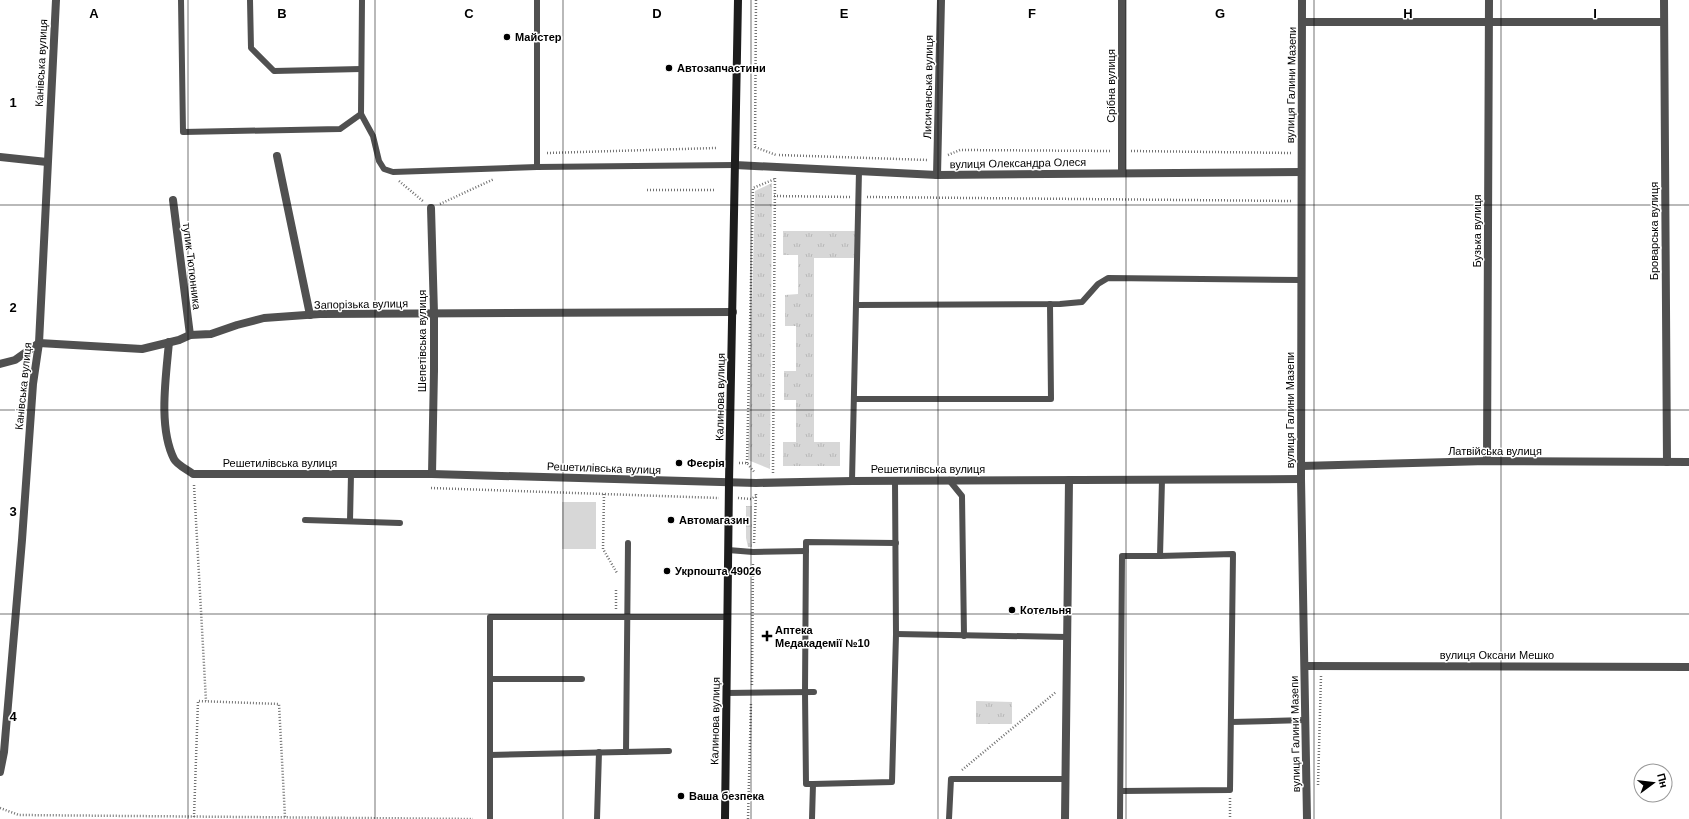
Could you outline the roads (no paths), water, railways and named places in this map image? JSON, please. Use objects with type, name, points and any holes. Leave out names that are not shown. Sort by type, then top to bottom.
[{"type":"main road","name":"Калинова вулиця","points":[[725,819],[729,482],[738,0]]},
{"type":"street","name":"Канівська вулиця","points":[[0,772],[4,752],[22,540],[33,384],[39,343],[56,0]]},
{"type":"street","name":"Лисичанська вулиця","points":[[937,175],[941,0]]},
{"type":"street","name":"Срібна вулиця","points":[[1122,0],[1122,173]]},
{"type":"street","name":"вулиця Галини Мазепи","points":[[1302,0],[1301,479],[1306,666],[1307,819]]},
{"type":"street","name":"Бузька вулиця","points":[[1487,461],[1489,0]]},
{"type":"street","name":"Броварська вулиця","points":[[1664,0],[1667,462]]},
{"type":"street","points":[[1303,22],[1664,22]]},
{"type":"street","points":[[277,156],[310,316]]},
{"type":"street","points":[[0,157],[47,162]]},
{"type":"street","name":"вулиця Олександра Олеся","points":[[735,165],[937,175],[1301,172]]},
{"type":"street","name":"тупик Тютюнника","points":[[173,200],[190,335]]},
{"type":"street","name":"Шепетівська вулиця","points":[[431,208],[434,314],[432,474]]},
{"type":"street","name":"Запорізька вулиця","points":[[39,343],[142,349],[190,335],[211,334],[264,318],[434,314],[733,312]]},
{"type":"street","name":"Решетилівська вулиця","points":[[169,342],[165,391],[165,428],[174,460],[193,474],[432,474],[756,483],[949,480],[1301,479]]},
{"type":"street","points":[[0,364],[15,360],[39,343]]},
{"type":"street","name":"Латвійська вулиця","points":[[1301,466],[1487,461],[1689,462]]},
{"type":"street","points":[[1065,819],[1069,480]]},
{"type":"street","name":"вулиця Оксани Мешко","points":[[1306,666],[1689,667]]},
{"type":"lane","points":[[181,0],[183,132],[340,129],[361,114]]},
{"type":"lane","points":[[250,0],[251,48],[274,71],[362,69]]},
{"type":"lane","points":[[362,0],[361,114],[373,136],[379,161],[384,169],[393,172],[537,167],[735,165]]},
{"type":"lane","points":[[537,0],[537,167]]},
{"type":"lane","points":[[852,481],[859,170]]},
{"type":"lane","points":[[856,305],[1050,304],[1082,302],[1098,284],[1108,278],[1301,280]]},
{"type":"lane","points":[[854,399],[1051,399],[1050,304]]},
{"type":"lane","points":[[350,521],[351,474]]},
{"type":"lane","points":[[949,480],[962,496],[964,636]]},
{"type":"lane","points":[[1160,556],[1162,480]]},
{"type":"lane","points":[[894,481],[896,543],[896,634],[892,782],[806,784],[806,542],[896,543]]},
{"type":"lane","points":[[305,520],[400,523]]},
{"type":"lane","points":[[626,752],[628,542]]},
{"type":"lane","points":[[728,550],[753,552],[806,551]]},
{"type":"lane","points":[[1120,819],[1122,556],[1233,554],[1230,790],[1121,791]]},
{"type":"lane","points":[[490,819],[490,617],[727,617]]},
{"type":"lane","points":[[896,634],[964,636],[1067,636]]},
{"type":"lane","points":[[490,679],[582,679]]},
{"type":"lane","points":[[726,692],[814,692]]},
{"type":"lane","points":[[1231,722],[1306,720]]},
{"type":"lane","points":[[490,755],[669,751]]},
{"type":"lane","points":[[597,819],[599,752]]},
{"type":"lane","points":[[949,819],[951,779],[1066,779]]},
{"type":"lane","points":[[812,819],[813,784]]},
{"type":"place","name":"Майстер","points":[[507,37]]},
{"type":"place","name":"Автозапчастини","points":[[669,68]]},
{"type":"place","name":"Феєрія","points":[[679,463]]},
{"type":"place","name":"Автомагазин","points":[[671,520]]},
{"type":"place","name":"Укрпошта 49026","points":[[667,571]]},
{"type":"place","name":"Котельня","points":[[1012,610]]},
{"type":"place","name":"Аптека Медакадемії №10","points":[[767,636]]},
{"type":"place","name":"Ваша безпека","points":[[681,796]]}]
